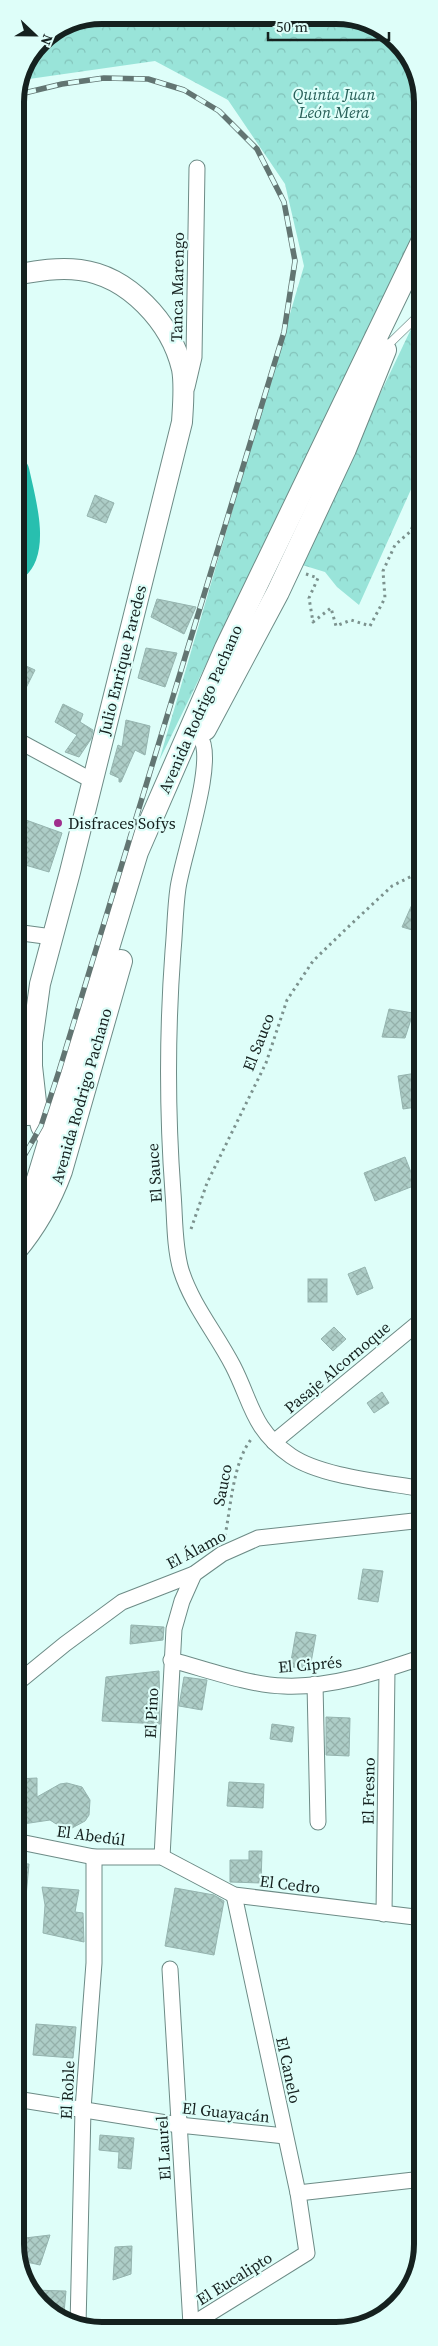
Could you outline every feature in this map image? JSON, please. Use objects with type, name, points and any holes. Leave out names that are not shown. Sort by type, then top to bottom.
[{"type":"main road","name":"Avenida Rodrigo Pachano","points":[[24,1241],[36,1226],[50,1199],[60,1143],[146,875],[230,639],[414,259]]},
{"type":"main road","name":"Julio Enrique Paredes","points":[[24,273],[55,268],[81,270],[95,274],[133,294],[148,305],[168,333],[178,355],[182,370],[183,406],[176,449],[40,984],[32,1042],[39,1117],[60,1143]]},
{"type":"main road","name":"Avenida Rodrigo Pachano","points":[[195,733],[289,569],[345,449],[386,347],[414,291]]},
{"type":"main road","name":"Avenida Rodrigo Pachano","points":[[24,1210],[38,1179],[60,1143]]},
{"type":"street","name":"Tanca Marengo","points":[[183,406],[194,357],[197,168]]},
{"type":"street","name":"El Sauce","points":[[195,733],[206,754],[204,775],[178,887],[168,1014],[169,1142],[180,1268],[192,1297],[234,1367],[250,1408],[262,1428],[274,1442],[291,1456],[309,1466],[332,1473],[414,1487]]},
{"type":"street","points":[[24,744],[91,780]]},
{"type":"street","points":[[24,933],[52,937]]},
{"type":"street","points":[[24,1118],[39,1117]]},
{"type":"street","name":"Pasaje Alcornoque","points":[[274,1442],[414,1326]]},
{"type":"street","name":"El Álamo","points":[[24,1677],[65,1644],[122,1602],[194,1574],[222,1554],[258,1538],[414,1521]]},
{"type":"street","name":"El Pino","points":[[162,1857],[174,1629],[182,1601],[194,1574]]},
{"type":"street","name":"El Ciprés","points":[[171,1660],[262,1684],[284,1686],[315,1684],[387,1669],[414,1660]]},
{"type":"street","name":"El Fresno","points":[[384,1914],[387,1669]]},
{"type":"street","points":[[315,1684],[318,1822]]},
{"type":"street","name":"El Abedúl","points":[[24,1842],[94,1857],[162,1857]]},
{"type":"street","name":"El Roble","points":[[78,2318],[83,2109],[94,1964],[94,1857]]},
{"type":"street","name":"El Cedro","points":[[162,1857],[234,1894],[414,1917]]},
{"type":"street","name":"El Canelo","points":[[234,1894],[298,2193],[307,2253]]},
{"type":"street","name":"El Laurel","points":[[170,1969],[180,2125],[185,2322]]},
{"type":"street","name":"El Guayacán","points":[[24,2100],[180,2125],[285,2136]]},
{"type":"street","points":[[298,2193],[414,2181]]},
{"type":"street","name":"El Eucalipto","points":[[195,2322],[307,2253]]},
{"type":"lane","points":[[386,347],[414,320]]},
{"type":"path","points":[[289,569],[318,578],[309,598],[313,622],[331,608],[336,626],[351,620],[370,626],[385,598],[383,571],[395,546],[411,531],[414,522]]},
{"type":"path","name":"El Sauco","points":[[190,1232],[211,1174],[266,1063],[287,1000],[313,961],[392,886],[414,875]]},
{"type":"path","name":"Sauco","points":[[222,1554],[240,1459],[246,1446],[262,1428]]},
{"type":"green space","name":"Quinta Juan León Mera","points":[[336,24],[361,28],[375,34],[388,43],[406,67],[414,92],[414,237],[159,761],[304,266],[285,184],[228,100],[155,61],[27,79],[36,60],[60,60],[60,36],[87,25]]},
{"type":"green space","points":[[414,323],[414,483],[359,605],[337,587],[325,572],[299,564]]},
{"type":"building","points":[[95,495],[114,503],[106,523],[87,516]]},
{"type":"building","points":[[157,599],[196,607],[184,634],[151,617]]},
{"type":"building","points":[[146,648],[177,653],[165,687],[138,678]]},
{"type":"building","points":[[24,665],[35,670],[24,692]]},
{"type":"building","points":[[63,704],[83,714],[80,722],[93,730],[91,739],[79,757],[65,752],[77,735],[55,722]]},
{"type":"building","points":[[126,720],[150,726],[145,755],[135,750],[121,782],[119,782],[119,778],[110,774],[118,745],[122,747]]},
{"type":"building","points":[[26,820],[62,833],[49,872],[24,865],[24,824]]},
{"type":"building","points":[[414,900],[414,931],[402,927]]},
{"type":"building","points":[[389,1009],[413,1013],[405,1038],[382,1037]]},
{"type":"building","points":[[414,1073],[414,1107],[403,1109],[398,1076]]},
{"type":"building","points":[[405,1157],[414,1180],[414,1186],[375,1201],[364,1173]]},
{"type":"building","points":[[365,1267],[373,1288],[357,1295],[348,1274]]},
{"type":"building","points":[[308,1279],[327,1279],[327,1302],[308,1302]]},
{"type":"building","points":[[334,1327],[346,1339],[333,1351],[321,1339]]},
{"type":"building","points":[[382,1392],[389,1403],[374,1413],[367,1403]]},
{"type":"building","points":[[363,1569],[383,1571],[378,1602],[358,1599]]},
{"type":"building","points":[[131,1625],[164,1627],[163,1640],[130,1644]]},
{"type":"building","points":[[296,1632],[316,1635],[310,1668],[290,1667]]},
{"type":"building","points":[[159,1671],[160,1724],[102,1721],[106,1677]]},
{"type":"building","points":[[184,1677],[207,1680],[202,1710],[179,1706]]},
{"type":"building","points":[[326,1717],[350,1718],[349,1756],[326,1755]]},
{"type":"building","points":[[272,1724],[294,1727],[292,1742],[270,1739]]},
{"type":"building","points":[[37,1778],[37,1797],[60,1784],[67,1783],[82,1787],[90,1800],[89,1815],[85,1821],[72,1828],[64,1829],[50,1820],[24,1824],[24,1779]]},
{"type":"building","points":[[229,1782],[264,1784],[263,1808],[227,1806]]},
{"type":"building","points":[[249,1851],[262,1851],[261,1883],[230,1882],[230,1860],[249,1860]]},
{"type":"building","points":[[24,1864],[29,1864],[24,1907]]},
{"type":"building","points":[[42,1887],[79,1890],[75,1912],[83,1913],[84,1942],[43,1933],[45,1905]]},
{"type":"building","points":[[175,1888],[214,1895],[224,1901],[214,1955],[165,1946]]},
{"type":"building","points":[[36,2024],[76,2027],[73,2058],[33,2055]]},
{"type":"building","points":[[100,2135],[134,2138],[131,2169],[118,2168],[119,2152],[99,2150]]},
{"type":"building","points":[[50,2235],[40,2265],[26,2262],[25,2238]]},
{"type":"building","points":[[132,2246],[131,2274],[113,2280],[115,2247]]},
{"type":"building","points":[[39,2290],[66,2291],[64,2312],[54,2306]]},
{"type":"waterway","points":[[24,514],[26,535],[24,550]]},
{"type":"railway","points":[[24,1156],[41,1126],[59,1071],[284,332],[295,261],[284,202],[257,149],[219,111],[184,90],[148,79],[104,78],[62,84],[25,93]]},
{"type":"place","name":"Disfraces Sofys","points":[[58,823]]}]
